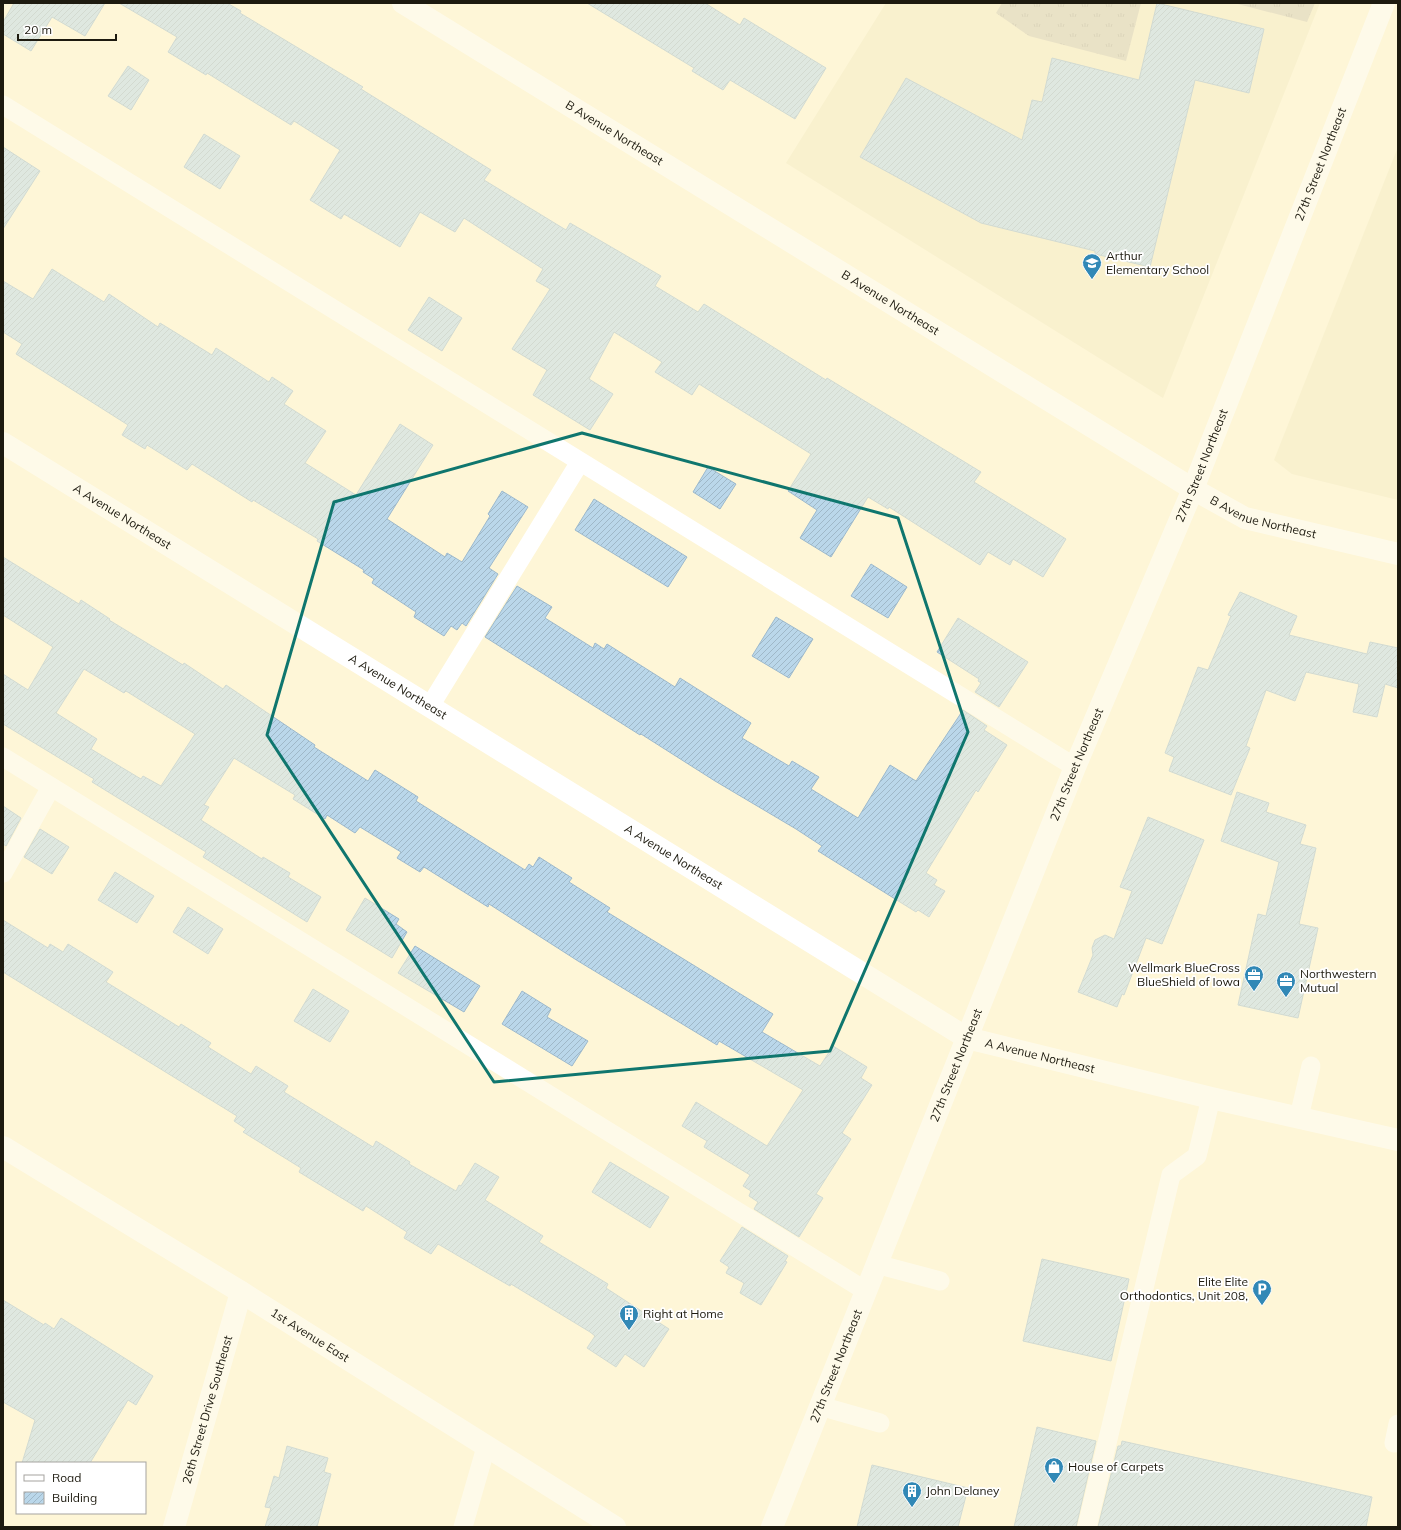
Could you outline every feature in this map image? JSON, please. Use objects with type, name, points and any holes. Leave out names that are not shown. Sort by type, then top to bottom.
[{"type":"street","name":"B Avenue Northeast","points":[[403,3],[1193,489],[1245,518],[1398,554]]},
{"type":"street","name":"27th Street Northeast","points":[[772,1527],[1075,767],[1193,489],[1384,3]]},
{"type":"street","name":"A Avenue Northeast","points":[[3,442],[967,1038],[1210,1098],[1398,1140]]},
{"type":"street","name":"1st Avenue East","points":[[3,1147],[240,1292],[615,1527]]},
{"type":"street","name":"26th Street Drive Southeast","points":[[174,1527],[240,1292]]},
{"type":"lane","points":[[3,105],[1075,767]]},
{"type":"lane","points":[[430,706],[580,462]]},
{"type":"lane","points":[[3,757],[866,1291]]},
{"type":"lane","points":[[3,873],[51,787]]},
{"type":"lane","points":[[1298,1117],[1311,1066]]},
{"type":"lane","points":[[1088,1527],[1171,1175],[1197,1156],[1210,1098]]},
{"type":"lane","points":[[876,1264],[940,1281]]},
{"type":"lane","points":[[820,1406],[880,1423]]},
{"type":"lane","points":[[1394,1443],[1398,1424]]},
{"type":"lane","points":[[463,1527],[486,1447]]},
{"type":"highlighted area","points":[[582,433],[898,518],[968,732],[830,1051],[494,1082],[267,735],[334,502]]},
{"type":"shaded area","name":"Arthur Elementary School","points":[[886,3],[1320,3],[1163,398],[786,163]]},
{"type":"shaded area","points":[[1398,147],[1398,500],[1292,474],[1274,460]]},
{"type":"green space","points":[[1002,3],[1141,3],[1126,61],[1029,36],[996,13]]},
{"type":"green space","points":[[1234,3],[1315,3],[1307,22]]},
{"type":"building","points":[[14,3],[105,3],[85,36],[52,17],[31,51],[3,34],[3,22]]},
{"type":"building","points":[[119,3],[227,3],[241,11],[240,13],[363,87],[361,89],[491,170],[484,180],[566,230],[570,223],[661,276],[655,286],[698,312],[704,304],[826,380],[827,378],[981,472],[974,482],[1066,539],[1043,577],[1013,559],[1010,565],[988,552],[980,565],[889,507],[888,509],[868,497],[831,557],[800,538],[817,510],[788,491],[811,454],[699,384],[692,395],[655,372],[662,362],[614,332],[589,379],[613,394],[590,430],[533,395],[547,370],[512,349],[550,289],[536,281],[543,269],[464,218],[455,232],[420,212],[400,247],[344,214],[341,219],[310,200],[340,150],[294,121],[291,125],[207,73],[206,75],[168,52],[177,37]]},
{"type":"building","points":[[587,3],[705,3],[740,25],[744,18],[826,68],[795,119],[730,80],[723,90],[692,71],[694,68]]},
{"type":"building","points":[[1157,3],[1264,29],[1249,93],[1195,80],[1150,267],[1095,254],[1095,251],[981,223],[860,157],[906,78],[1022,140],[1032,100],[1042,102],[1052,58],[1139,80]]},
{"type":"building","points":[[128,66],[149,80],[131,110],[108,96]]},
{"type":"building","points":[[204,134],[240,156],[220,189],[184,167]]},
{"type":"building","points":[[3,147],[40,171],[3,229]]},
{"type":"building","points":[[52,269],[104,302],[109,294],[158,327],[160,323],[212,355],[216,348],[269,382],[272,377],[293,391],[284,404],[326,431],[305,463],[356,495],[400,424],[433,445],[387,519],[445,557],[447,553],[462,562],[490,516],[488,514],[502,491],[528,507],[489,568],[498,574],[466,626],[462,623],[457,630],[451,626],[444,636],[414,617],[416,612],[372,583],[374,579],[363,572],[364,570],[317,541],[318,539],[253,500],[252,502],[192,464],[187,470],[147,445],[145,449],[122,435],[128,425],[16,354],[22,344],[3,332],[3,281],[33,299]]},
{"type":"building","points":[[429,297],[462,318],[442,351],[408,330]]},
{"type":"building","points":[[708,467],[736,484],[720,509],[693,492]]},
{"type":"building","points":[[594,499],[687,557],[668,587],[575,530]]},
{"type":"building","points":[[3,557],[79,604],[81,600],[110,619],[109,620],[183,665],[184,663],[223,689],[226,685],[315,745],[314,747],[368,781],[375,770],[418,797],[416,801],[525,870],[529,864],[533,867],[539,857],[572,878],[569,882],[610,908],[607,912],[773,1014],[762,1032],[820,1066],[833,1046],[867,1067],[861,1078],[872,1085],[842,1133],[851,1139],[816,1194],[823,1198],[799,1237],[754,1209],[758,1202],[749,1196],[751,1191],[743,1186],[750,1175],[704,1147],[707,1141],[682,1126],[696,1102],[767,1146],[803,1090],[719,1041],[717,1045],[578,961],[489,904],[488,907],[424,867],[420,872],[397,858],[401,852],[360,827],[355,833],[327,815],[325,819],[293,799],[295,795],[234,758],[204,805],[209,807],[201,820],[262,859],[263,857],[290,873],[288,877],[321,897],[307,922],[203,857],[206,852],[92,782],[94,779],[3,724],[3,674],[28,690],[53,647],[3,615]],"holes":[[[84,669],[124,693],[126,691],[195,734],[161,786],[143,776],[141,779],[91,749],[97,739],[56,713]]]},
{"type":"building","points":[[871,564],[907,587],[888,618],[851,596]]},
{"type":"building","points":[[517,586],[552,607],[545,618],[593,648],[595,643],[604,649],[607,644],[675,687],[680,678],[751,723],[742,738],[789,766],[792,761],[819,777],[811,789],[858,818],[890,765],[916,781],[963,710],[987,726],[984,730],[1007,745],[978,792],[976,790],[926,873],[937,880],[934,885],[945,891],[929,917],[918,910],[916,912],[818,851],[822,846],[796,829],[715,781],[641,734],[640,735],[485,637]]},
{"type":"building","points":[[1240,592],[1297,616],[1289,635],[1367,654],[1370,642],[1398,648],[1398,688],[1385,684],[1377,717],[1353,712],[1359,684],[1306,672],[1295,701],[1266,690],[1246,746],[1250,748],[1231,795],[1169,771],[1174,757],[1165,753],[1198,667],[1208,670],[1231,616],[1228,615]]},
{"type":"building","points":[[776,617],[813,639],[789,678],[752,656]]},
{"type":"building","points":[[958,618],[1028,662],[999,707],[975,692],[981,683],[978,681],[979,679],[937,652]]},
{"type":"building","points":[[1237,792],[1269,803],[1266,812],[1306,825],[1300,844],[1316,848],[1299,924],[1318,928],[1298,1018],[1238,1005],[1258,914],[1266,916],[1279,862],[1221,841]]},
{"type":"building","points":[[3,806],[21,818],[6,846],[3,844]]},
{"type":"building","points":[[1148,817],[1204,840],[1162,944],[1146,938],[1124,995],[1122,994],[1117,1007],[1078,992],[1093,955],[1092,948],[1095,940],[1105,935],[1114,939],[1132,891],[1120,887]]},
{"type":"building","points":[[40,829],[69,847],[52,874],[24,857]]},
{"type":"building","points":[[115,872],[154,896],[137,923],[98,900]]},
{"type":"building","points":[[365,898],[399,919],[396,924],[407,932],[392,958],[346,930]]},
{"type":"building","points":[[188,907],[223,929],[208,954],[173,932]]},
{"type":"building","points":[[3,920],[48,948],[50,944],[63,952],[68,944],[113,972],[106,982],[179,1027],[181,1024],[211,1043],[208,1047],[251,1074],[256,1066],[288,1086],[284,1092],[373,1147],[376,1141],[410,1162],[409,1164],[456,1191],[459,1185],[461,1186],[475,1163],[499,1177],[485,1200],[543,1236],[539,1242],[608,1284],[606,1288],[669,1329],[644,1367],[625,1354],[616,1367],[587,1348],[595,1336],[590,1332],[511,1284],[510,1286],[438,1244],[431,1254],[404,1238],[407,1232],[366,1206],[363,1211],[299,1172],[301,1168],[243,1132],[246,1129],[234,1121],[237,1116],[3,972]]},
{"type":"building","points":[[415,946],[480,986],[464,1012],[398,973]]},
{"type":"building","points":[[313,989],[349,1011],[330,1042],[294,1021]]},
{"type":"building","points":[[522,991],[551,1009],[547,1017],[588,1041],[572,1066],[502,1024]]},
{"type":"building","points":[[610,1162],[669,1197],[650,1228],[592,1192]]},
{"type":"building","points":[[742,1227],[788,1256],[785,1261],[787,1262],[761,1305],[740,1293],[744,1283],[726,1273],[729,1267],[720,1261]]},
{"type":"building","points":[[1042,1259],[1129,1279],[1111,1361],[1023,1341]]},
{"type":"building","points":[[3,1300],[44,1325],[45,1323],[54,1329],[61,1318],[153,1376],[136,1405],[128,1400],[91,1462],[22,1462],[35,1420],[3,1402]]},
{"type":"building","name":"House of Carpets","points":[[1037,1427],[1096,1441],[1076,1527],[1014,1527]]},
{"type":"building","points":[[1122,1441],[1372,1497],[1366,1527],[1098,1527],[1118,1446],[1121,1446]]},
{"type":"building","points":[[287,1446],[328,1458],[324,1472],[331,1474],[317,1527],[265,1527],[271,1508],[265,1507],[274,1476],[279,1478]]},
{"type":"building","name":"John Delaney","points":[[872,1465],[968,1488],[958,1527],[857,1527]]},
{"type":"place","name":"Arthur Elementary School","points":[[1092,280]]},
{"type":"place","name":"Wellmark BlueCross BlueShield of Iowa","points":[[1254,992]]},
{"type":"place","name":"Northwestern Mutual","points":[[1286,998]]},
{"type":"place","name":"Elite Elite Orthodontics, Unit 208,","points":[[1262,1306]]},
{"type":"place","name":"Right at Home","points":[[629,1331]]},
{"type":"place","name":"House of Carpets","points":[[1054,1484]]},
{"type":"place","name":"John Delaney","points":[[912,1508]]}]
